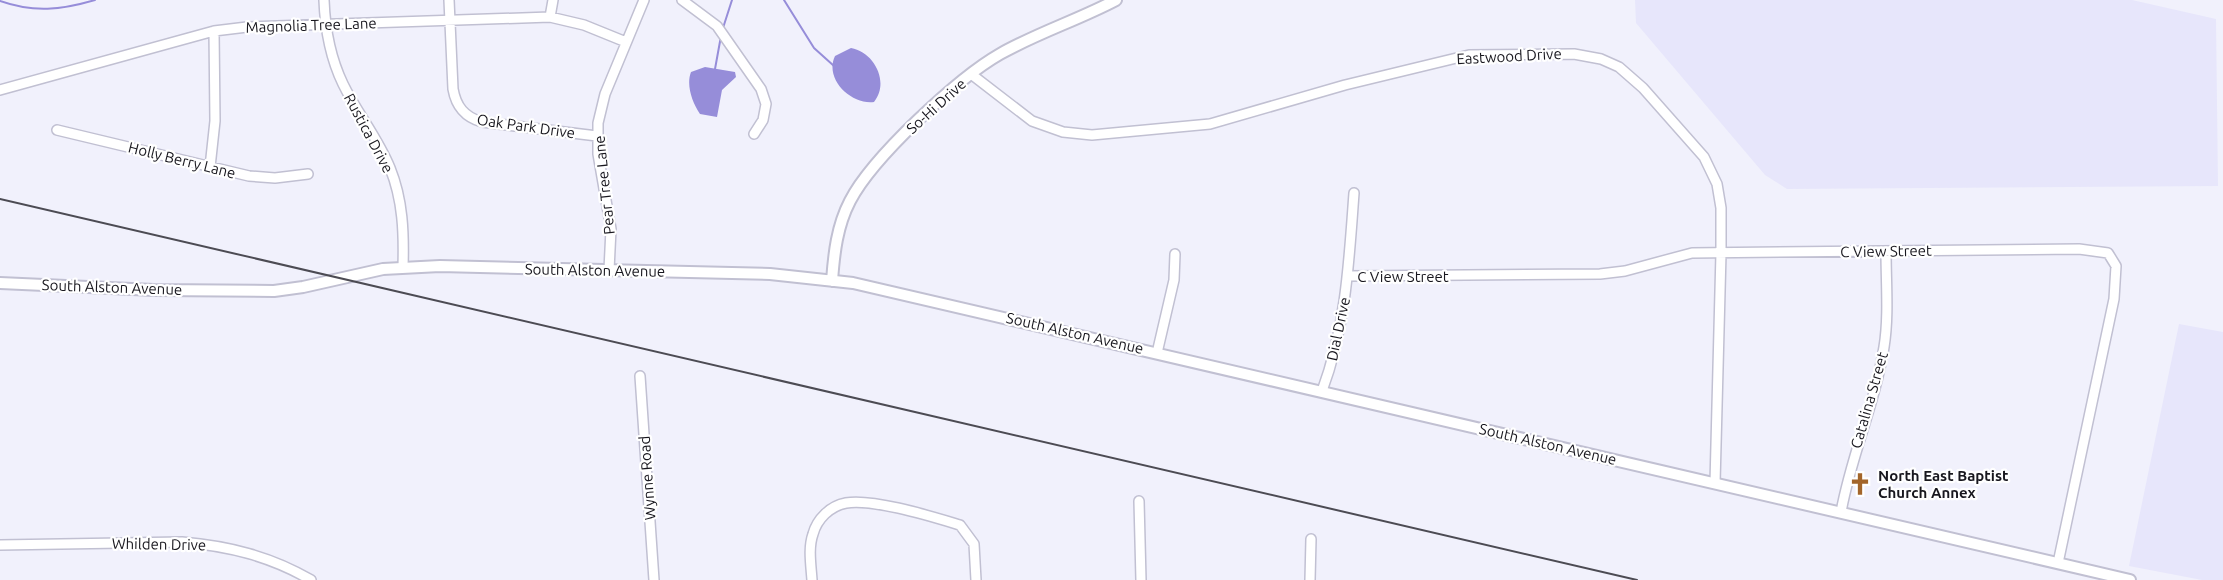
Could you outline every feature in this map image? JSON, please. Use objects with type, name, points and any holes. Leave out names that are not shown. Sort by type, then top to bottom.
[{"type":"street","name":"Rustica Drive","points":[[324,0],[326,24],[343,84],[376,139],[394,181],[403,224],[404,267]]},
{"type":"street","name":"Oak Park Drive","points":[[449,0],[454,100],[465,114],[482,122],[597,136]]},
{"type":"street","points":[[550,17],[553,0]]},
{"type":"street","name":"Pear Tree Lane","points":[[609,270],[611,228],[597,136],[605,94],[644,0]]},
{"type":"street","points":[[682,0],[717,26],[761,89],[766,104],[763,120],[754,134]]},
{"type":"street","name":"So-Hi Drive","points":[[832,281],[838,233],[858,186],[893,146],[971,74],[1016,46],[1116,0]]},
{"type":"street","name":"Magnolia Tree Lane","points":[[0,90],[214,32],[247,27],[550,17],[584,25],[626,42]]},
{"type":"street","points":[[210,167],[215,121],[214,32]]},
{"type":"street","name":"Eastwood Drive","points":[[971,74],[1032,121],[1063,132],[1092,135],[1184,128],[1218,122],[1345,85],[1458,57],[1587,55],[1611,63],[1635,80],[1704,157],[1717,184],[1721,208],[1721,253],[1715,483]]},
{"type":"street","name":"Holly Berry Lane","points":[[57,130],[249,176],[275,178],[308,174]]},
{"type":"street","name":"Dial Drive","points":[[1322,391],[1339,335],[1348,276],[1354,193]]},
{"type":"street","name":"C View Street","points":[[1348,276],[1600,274],[1625,271],[1678,255],[1721,253],[2099,250],[2112,257],[2116,266],[2116,283],[2058,563]]},
{"type":"street","name":"Catalina Street","points":[[1841,512],[1854,453],[1884,350],[1886,251]]},
{"type":"street","points":[[1157,352],[1174,280],[1175,254]]},
{"type":"street","name":"South Alston Avenue","points":[[0,283],[154,290],[274,291],[404,267],[770,274],[832,281],[879,288],[1157,352],[2130,580]]},
{"type":"street","name":"Wynne Road","points":[[640,376],[654,580]]},
{"type":"street","points":[[1139,501],[1141,580]]},
{"type":"street","points":[[812,580],[811,542],[817,524],[836,507],[852,503],[877,505],[960,525],[974,544],[976,580]]},
{"type":"street","points":[[1310,580],[1311,539]]},
{"type":"street","name":"Whilden Drive","points":[[0,545],[182,542],[208,544],[259,556],[311,580]]},
{"type":"shaded area","points":[[1635,0],[2132,0],[2216,19],[2218,186],[1787,189],[1765,175],[1636,23]]},
{"type":"shaded area","points":[[851,48],[867,55],[877,69],[880,86],[879,94],[874,102],[865,102],[849,95],[836,81],[833,73],[835,56]]},
{"type":"shaded area","points":[[705,67],[735,72],[736,77],[722,90],[717,117],[700,114],[691,93],[689,82],[691,72]]},
{"type":"shaded area","points":[[2179,324],[2223,332],[2223,580],[2202,580],[2129,566]]},
{"type":"waterway","points":[[0,1],[12,5],[48,9],[95,0]]},
{"type":"waterway","points":[[723,28],[732,0]]},
{"type":"waterway","points":[[784,0],[814,48],[834,66]]},
{"type":"waterway","points":[[715,69],[721,36]]},
{"type":"railway","points":[[0,199],[1637,580]]},
{"type":"place","name":"North East Baptist Church Annex","points":[[1860,484]]}]
